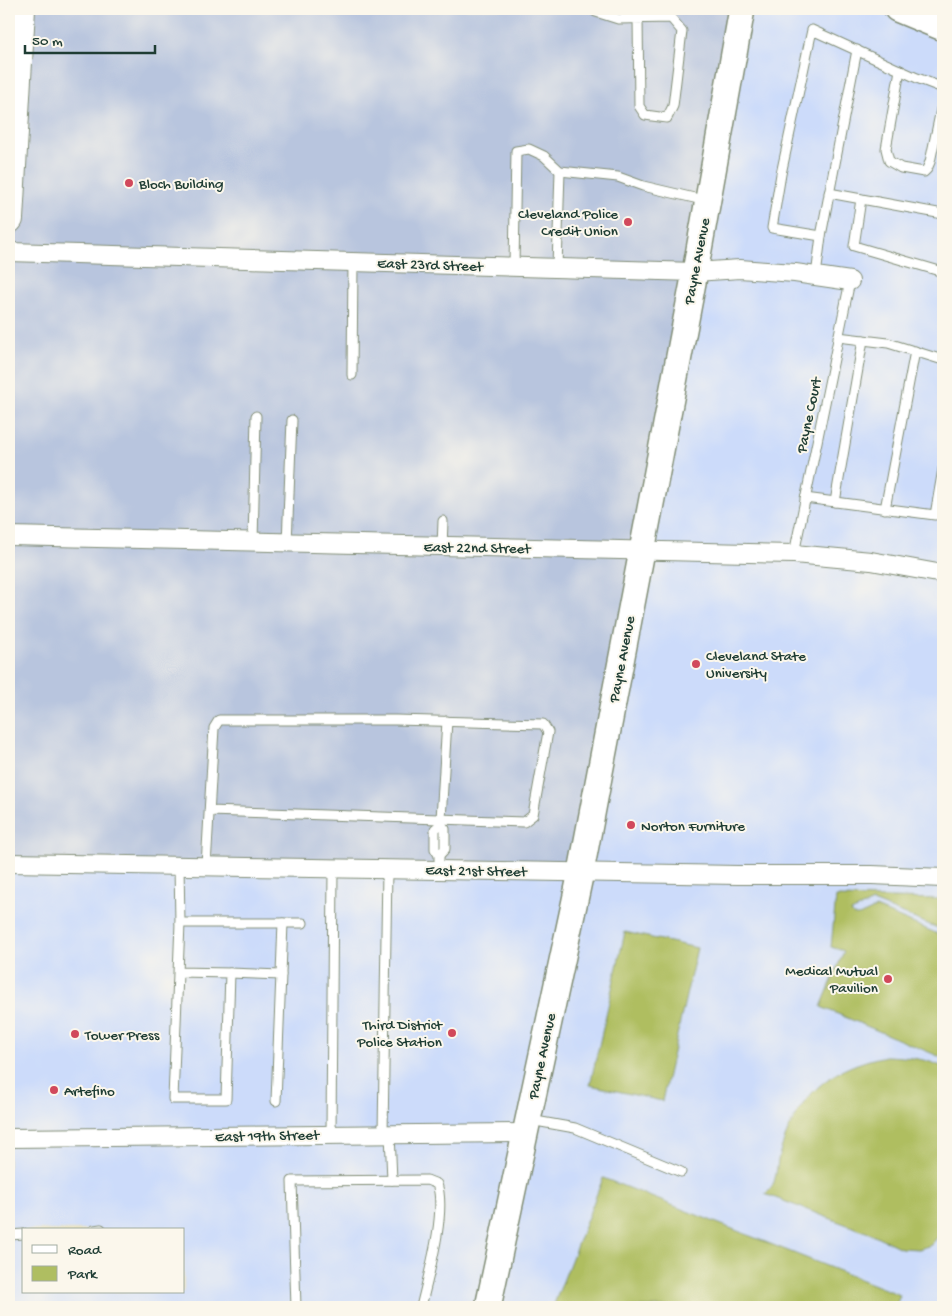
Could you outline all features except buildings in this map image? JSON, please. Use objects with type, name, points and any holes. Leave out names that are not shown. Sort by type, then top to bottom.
[{"type":"main road","points":[[9,219],[12,99],[21,9]]},
{"type":"street","name":"Payne Avenue","points":[[488,1307],[581,872],[695,272],[742,9]]},
{"type":"street","name":"East 23rd Street","points":[[9,252],[695,272],[740,269],[795,272],[850,281]]},
{"type":"street","name":"East 22nd Street","points":[[9,536],[641,552],[794,554],[871,560],[943,574]]},
{"type":"street","name":"East 21st Street","points":[[9,862],[387,869],[439,862],[581,872],[872,875],[943,878]]},
{"type":"street","name":"East 19th Street","points":[[9,1138],[387,1134],[526,1126]]},
{"type":"lane","points":[[596,9],[596,12],[618,19],[638,18],[670,18],[682,31],[672,106],[667,118],[645,115],[639,106],[638,18]]},
{"type":"lane","points":[[821,236],[772,228],[781,174],[812,30],[943,88]]},
{"type":"lane","points":[[816,276],[828,193],[857,50]]},
{"type":"lane","points":[[900,70],[886,149],[889,161],[900,168],[924,172],[927,169],[943,100]]},
{"type":"lane","points":[[514,266],[516,151],[529,149],[544,156],[560,171],[618,177],[644,186],[707,201]]},
{"type":"lane","points":[[557,268],[560,171]]},
{"type":"lane","points":[[828,193],[943,214]]},
{"type":"lane","points":[[861,199],[854,246],[943,272]]},
{"type":"lane","points":[[352,376],[353,262]]},
{"type":"lane","name":"Payne Court","points":[[794,554],[850,281]]},
{"type":"lane","points":[[838,337],[888,343],[943,360]]},
{"type":"lane","points":[[836,502],[863,340]]},
{"type":"lane","points":[[885,509],[915,351]]},
{"type":"lane","points":[[253,542],[256,416]]},
{"type":"lane","points":[[287,543],[292,420]]},
{"type":"lane","points":[[805,498],[935,515],[943,469]]},
{"type":"lane","points":[[442,547],[443,521]]},
{"type":"lane","points":[[206,866],[209,811],[214,728],[219,720],[447,721],[543,724],[548,732],[533,815],[524,822],[441,821],[209,811]]},
{"type":"lane","points":[[439,862],[445,849],[445,829],[441,821],[447,721]]},
{"type":"lane","points":[[179,865],[180,923],[173,1099],[226,1099],[230,973]]},
{"type":"lane","points":[[331,1134],[333,868]]},
{"type":"lane","points":[[387,869],[387,1134],[392,1180]]},
{"type":"lane","points":[[180,923],[303,923]]},
{"type":"lane","points":[[276,1101],[283,923]]},
{"type":"lane","points":[[178,972],[281,975]]},
{"type":"lane","points":[[526,1126],[575,1128],[681,1172]]},
{"type":"lane","points":[[296,1307],[292,1181],[427,1180],[437,1184],[440,1218],[421,1307]]},
{"type":"lane","points":[[9,1236],[22,1234]]},
{"type":"shaded area","points":[[9,9],[742,9],[581,872],[9,863]]},
{"type":"shaded area","points":[[742,9],[943,9],[943,1307],[9,1307],[9,863]]},
{"type":"green space","name":"Medical Mutual Pavilion","points":[[836,897],[943,899],[943,930],[873,902],[851,912],[854,916],[859,916],[876,908],[943,936],[943,1058],[821,1007],[844,951],[831,947]]},
{"type":"green space","points":[[625,932],[697,948],[662,1101],[590,1085]]},
{"type":"green space","points":[[886,1056],[922,1060],[943,1067],[943,1231],[931,1245],[919,1249],[901,1248],[874,1235],[765,1194],[774,1182],[779,1156],[788,1132],[806,1100],[818,1087],[847,1068]]},
{"type":"green space","points":[[603,1178],[900,1296],[895,1307],[553,1307]]},
{"type":"place","name":"Bloch Building","points":[[129,183]]},
{"type":"place","name":"Cleveland Police Credit Union","points":[[628,222]]},
{"type":"place","name":"Cleveland State University","points":[[696,664]]},
{"type":"place","name":"Norton Furniture","points":[[631,825]]},
{"type":"place","name":"Medical Mutual Pavilion","points":[[888,979]]},
{"type":"place","name":"Third District Police Station","points":[[452,1033]]},
{"type":"place","name":"Tower Press","points":[[75,1034]]},
{"type":"place","name":"Artefino","points":[[54,1090]]}]
